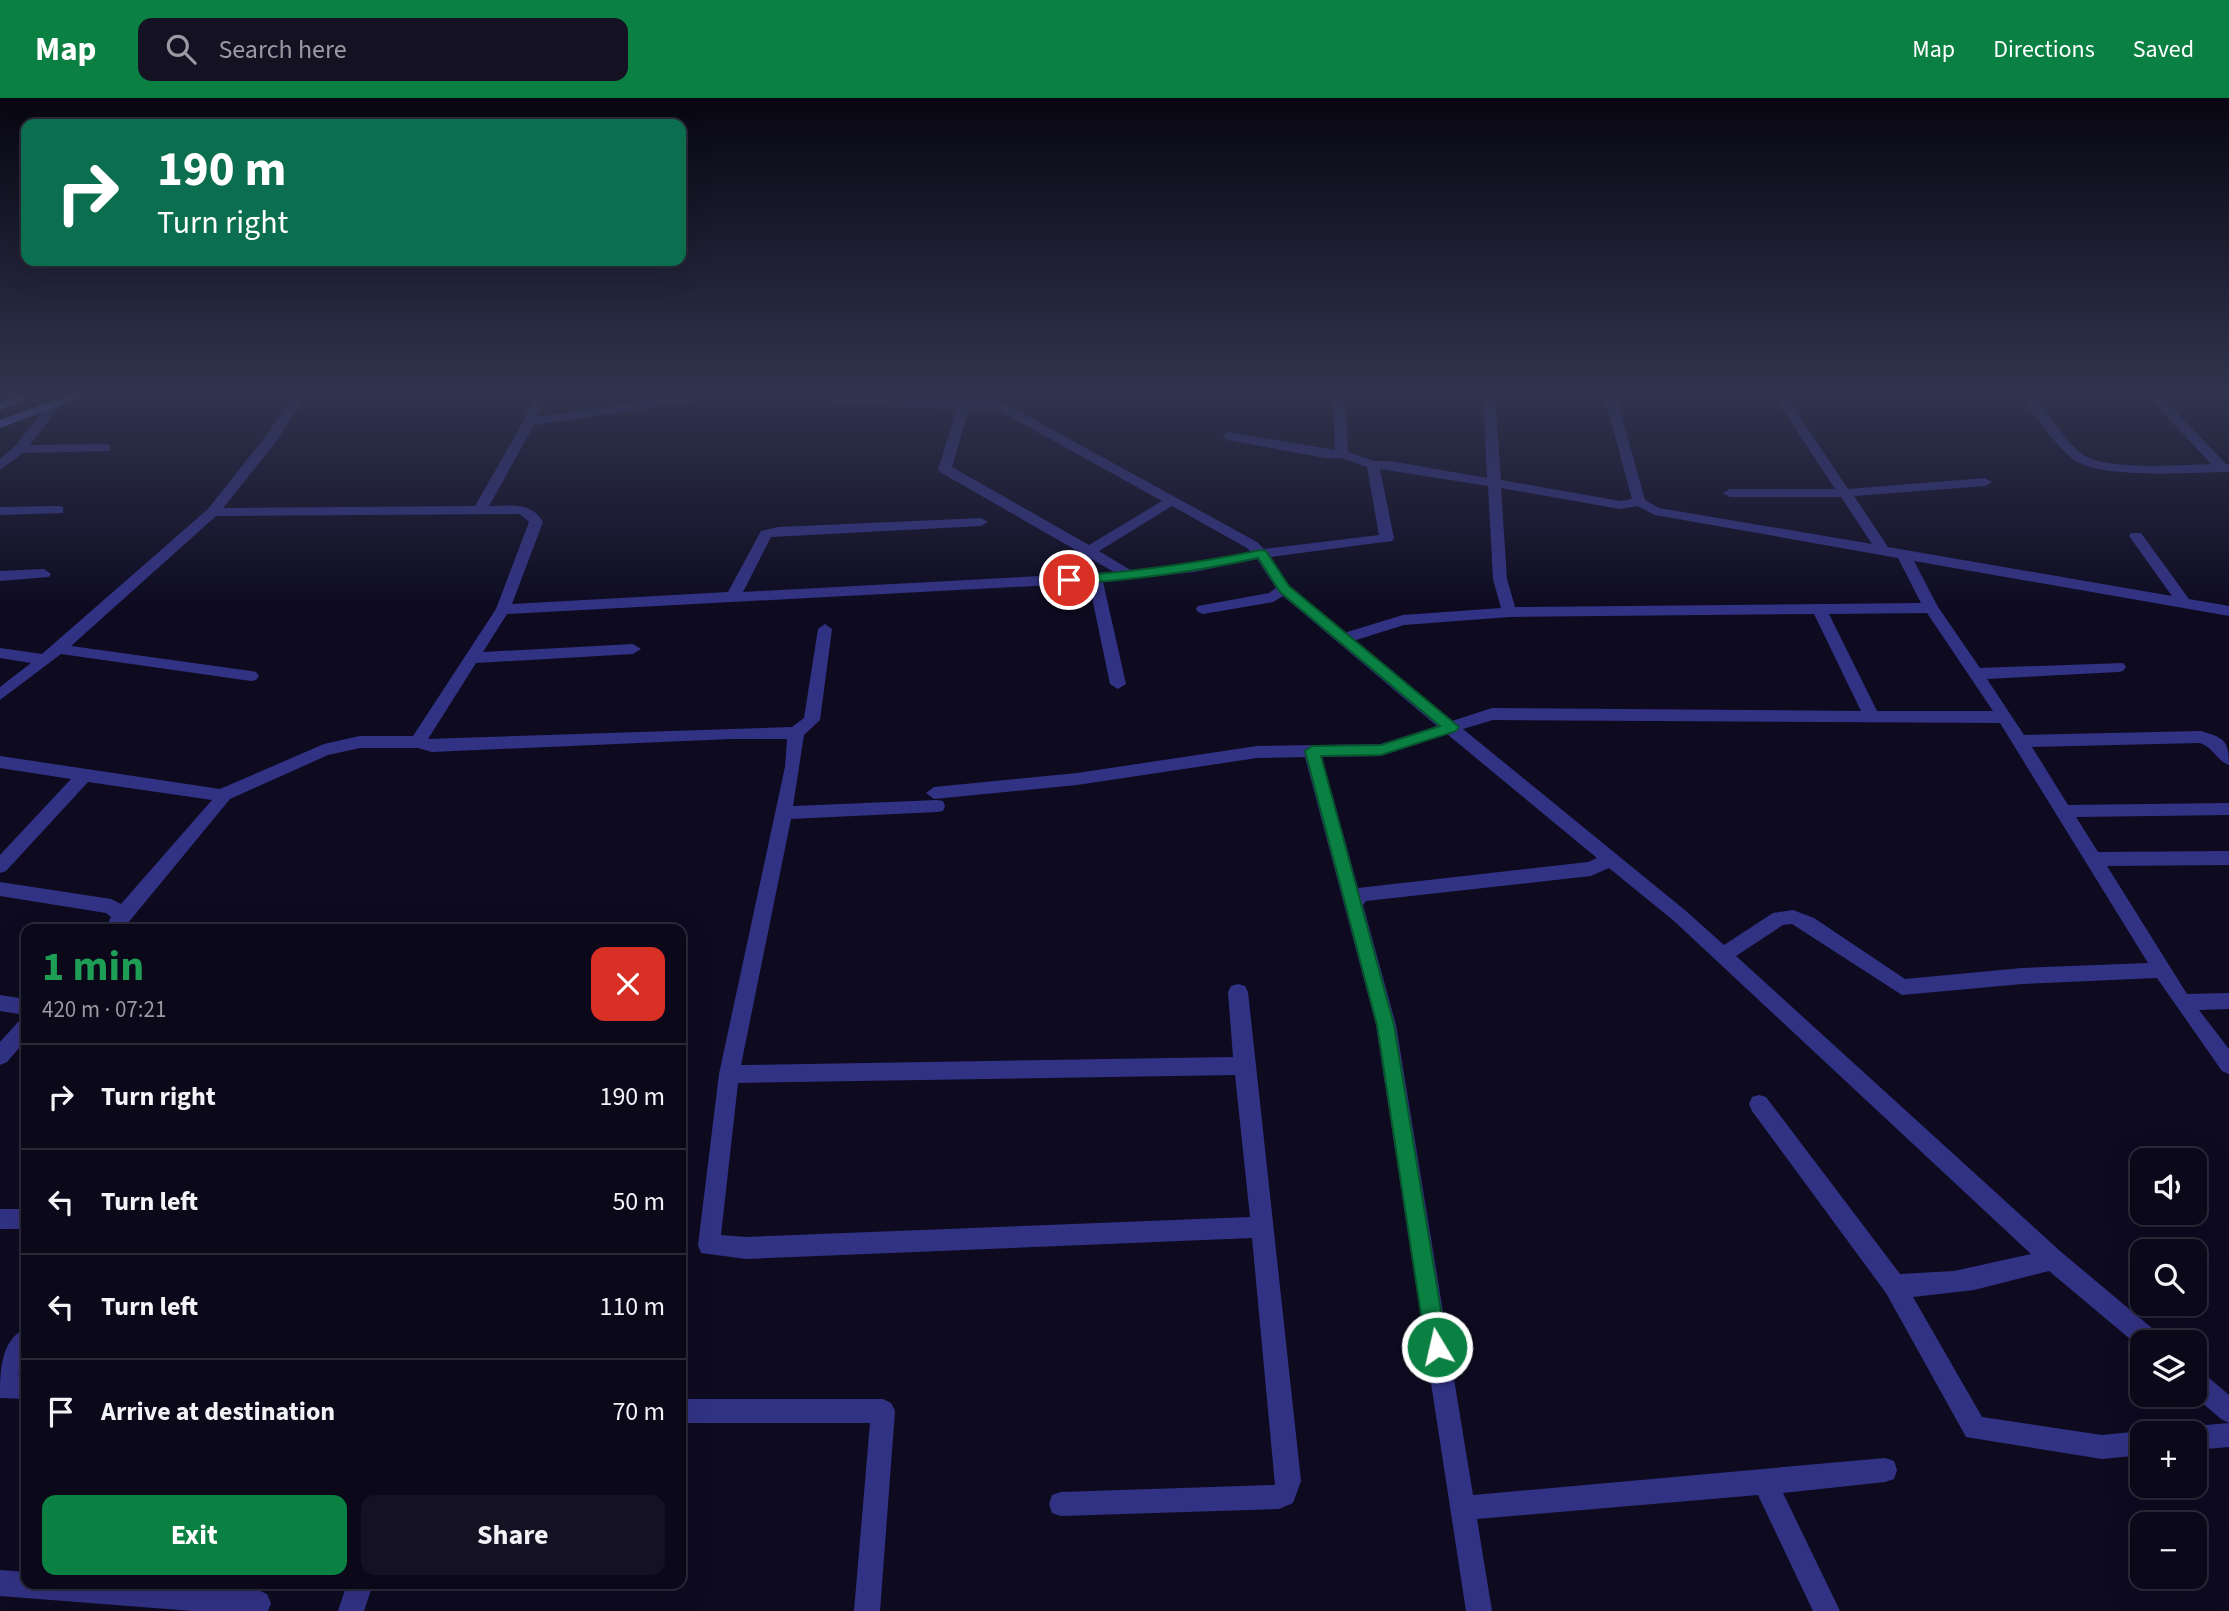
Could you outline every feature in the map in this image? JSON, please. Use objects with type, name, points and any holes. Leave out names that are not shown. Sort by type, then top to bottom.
[{"type":"street","points":[[0,695],[59,649],[213,512],[249,467]]},
{"type":"street","points":[[480,510],[504,467]]},
{"type":"street","points":[[945,467],[945,469],[1130,576]]},
{"type":"street","points":[[1112,467],[1252,545],[1284,589],[1610,859],[1722,956],[2052,1259],[2137,1330]]},
{"type":"street","points":[[503,609],[1130,576],[1194,568],[1261,554],[1387,538],[1373,467]]},
{"type":"street","points":[[1399,467],[1620,505],[1639,502],[1655,511],[2223,610],[2229,625]]},
{"type":"street","points":[[1493,467],[1500,579],[1509,612]]},
{"type":"street","points":[[1629,467],[1639,502]]},
{"type":"street","points":[[1827,467],[1884,551]]},
{"type":"street","points":[[2118,467],[2225,468]]},
{"type":"street","points":[[1730,493],[1845,493],[1985,482]]},
{"type":"street","points":[[1089,551],[1171,501]]},
{"type":"street","points":[[0,510],[58,510]]},
{"type":"street","points":[[213,512],[523,510],[533,514],[536,522],[503,609],[418,742]]},
{"type":"street","points":[[733,596],[766,534],[779,531],[981,522]]},
{"type":"street","points":[[2136,536],[2185,604]]},
{"type":"street","points":[[1904,555],[1930,608],[2005,717],[2182,1002],[2229,1065]]},
{"type":"street","points":[[0,576],[44,574]]},
{"type":"street","points":[[1095,578],[1118,684]]},
{"type":"street","points":[[1203,609],[1273,597],[1284,589]]},
{"type":"street","points":[[1342,639],[1403,620],[1509,612],[1930,608]]},
{"type":"street","points":[[1820,611],[1871,714]]},
{"type":"street","points":[[0,762],[141,785],[201,790],[221,796],[324,750],[360,743],[418,742],[432,746],[730,733],[796,733],[812,720],[825,629]]},
{"type":"street","points":[[59,649],[251,676]]},
{"type":"street","points":[[472,657],[633,649]]},
{"type":"street","points":[[0,653],[46,660]]},
{"type":"street","points":[[1975,674],[2118,667]]},
{"type":"street","points":[[784,813],[936,799],[1257,751],[1381,750],[1474,717],[1492,714],[1871,714],[2005,717]]},
{"type":"street","points":[[796,733],[784,813],[729,1074],[709,1245],[746,1248],[1262,1227]]},
{"type":"street","points":[[2020,741],[2201,737],[2217,743],[2229,759]]},
{"type":"street","points":[[1312,751],[1385,1025],[1479,1611]]},
{"type":"street","points":[[0,866],[86,774]]},
{"type":"street","points":[[0,888],[111,905],[118,922],[167,861],[209,818],[222,800],[221,796]]},
{"type":"street","points":[[2064,811],[2229,809]]},
{"type":"street","points":[[1353,905],[1361,894],[1591,869],[1610,859]]},
{"type":"street","points":[[2093,859],[2228,859]]},
{"type":"street","points":[[1722,956],[1779,918],[1793,917],[1808,923],[1902,987],[2022,976],[2162,970]]},
{"type":"street","points":[[1061,1504],[1279,1497],[1284,1494],[1289,1481],[1238,992]]},
{"type":"street","points":[[2182,1002],[2229,1001]]},
{"type":"street","points":[[0,1003],[21,1006]]},
{"type":"street","points":[[0,1056],[21,1033]]},
{"type":"street","points":[[729,1074],[1244,1066]]},
{"type":"street","points":[[1759,1104],[1894,1285],[1975,1427],[2102,1447],[2130,1444]]},
{"type":"street","points":[[0,1219],[21,1219]]},
{"type":"street","points":[[1894,1285],[1923,1286],[2022,1268],[2052,1259]]},
{"type":"street","points":[[21,1348],[0,1384],[21,1386]]},
{"type":"street","points":[[2207,1392],[2229,1411]]},
{"type":"street","points":[[686,1411],[883,1411],[867,1611]]},
{"type":"street","points":[[2207,1437],[2229,1435]]},
{"type":"street","points":[[1462,1508],[1885,1470]]},
{"type":"street","points":[[1765,1482],[1827,1611]]},
{"type":"street","points":[[0,1583],[21,1585]]},
{"type":"street","points":[[51,1589],[177,1604],[258,1603]]},
{"type":"street","points":[[351,1611],[358,1589]]},
{"type":"route","points":[[1069,580],[1194,568],[1261,554],[1284,589],[1451,727],[1381,750],[1312,751],[1385,1025],[1437,1347]]}]
